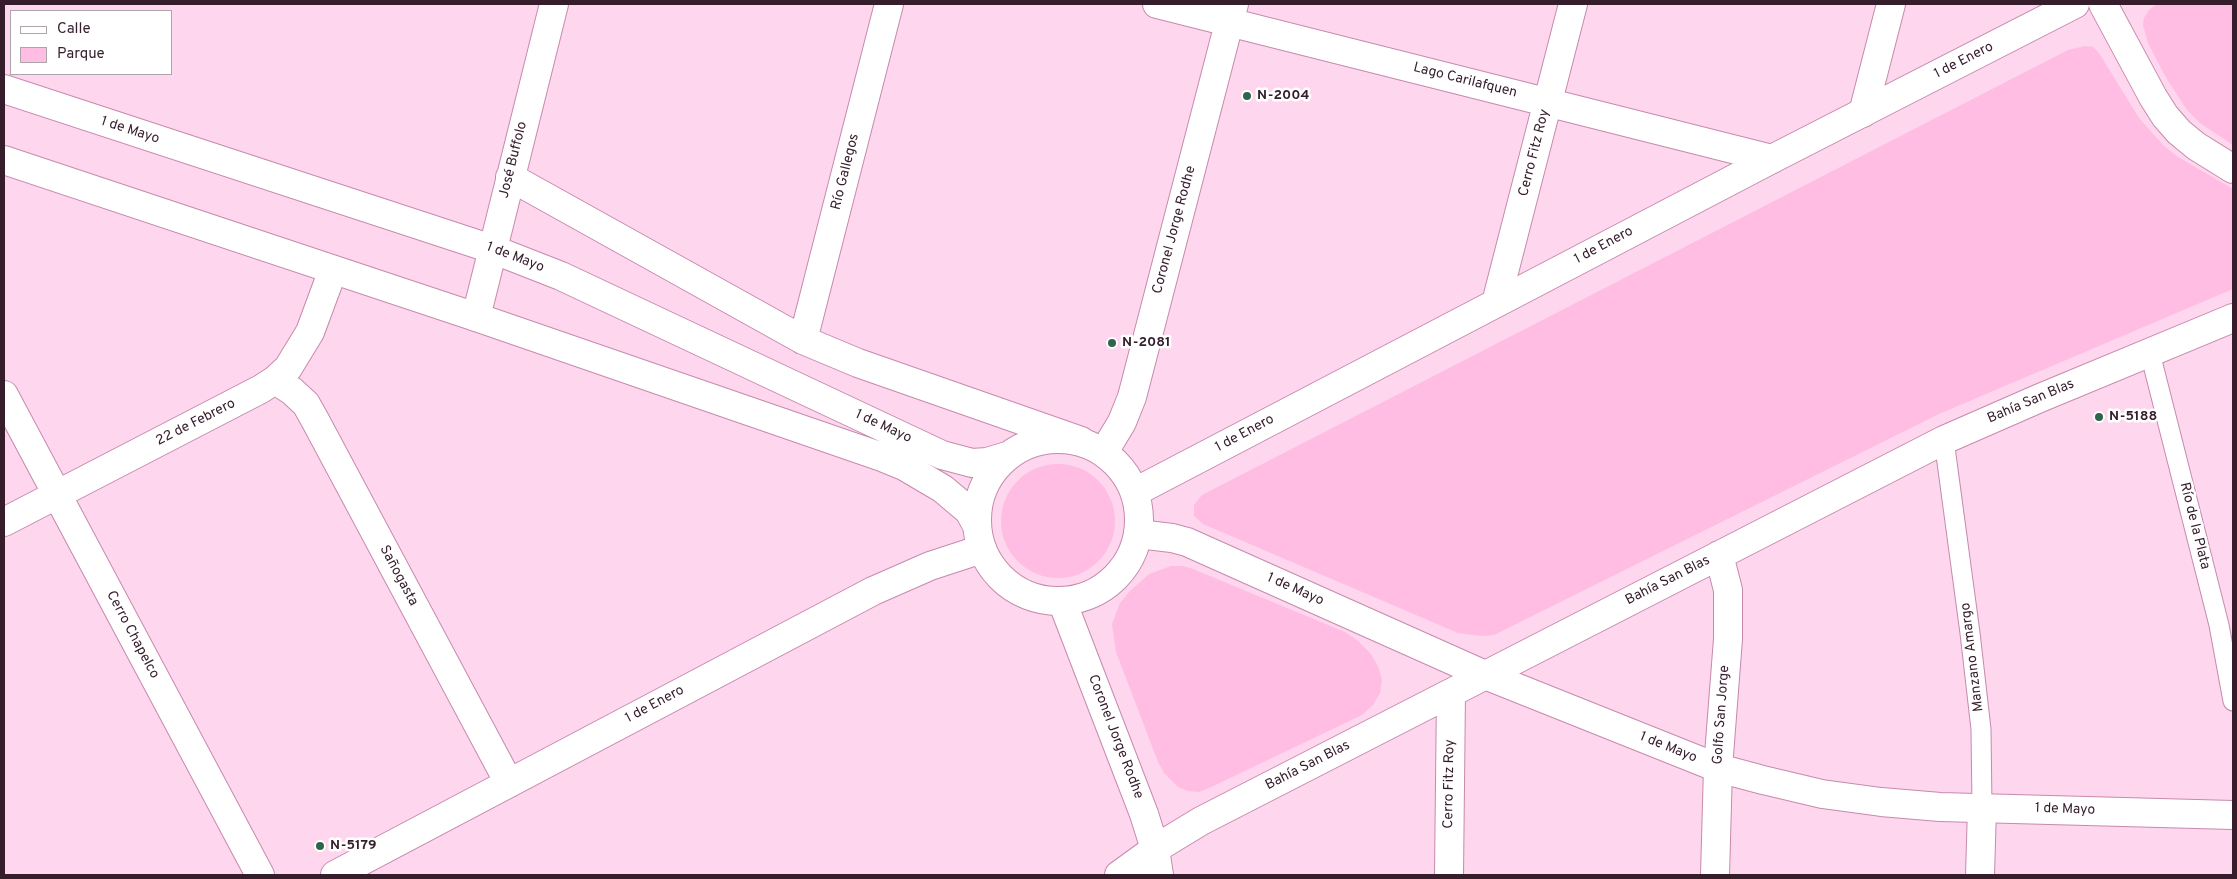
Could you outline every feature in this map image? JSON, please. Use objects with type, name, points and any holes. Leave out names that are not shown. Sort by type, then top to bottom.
[{"type":"street","name":"José Buffolo","points":[[476,317],[554,4]]},
{"type":"street","name":"Río Gallegos","points":[[802,340],[889,4]]},
{"type":"street","name":"Lago Carilafquen","points":[[1158,4],[1232,13],[1548,102],[1772,158]]},
{"type":"street","name":"Cerro Fitz Roy","points":[[1496,303],[1573,4]]},
{"type":"street","points":[[1863,113],[1891,4]]},
{"type":"street","name":"1 de Enero","points":[[1135,492],[1772,158],[2075,4]]},
{"type":"street","points":[[2103,4],[2165,116],[2179,132],[2196,146],[2233,169]]},
{"type":"street","name":"Coronel Jorge Rodhe","points":[[1092,447],[1122,422],[1132,397],[1232,13]]},
{"type":"street","name":"1 de Mayo","points":[[4,89],[492,249],[561,276],[942,455],[972,463],[987,462],[1007,456]]},
{"type":"street","name":"1 de Mayo","points":[[4,160],[476,317],[904,466],[937,485],[969,511],[979,537]]},
{"type":"street","points":[[510,177],[802,340],[858,363],[1092,447],[1123,470],[1135,492],[1139,514],[1138,534],[1133,551],[1122,570],[1107,585],[1087,596],[1062,601],[1037,599],[1014,588],[995,571],[979,537],[979,499],[990,475],[1007,456],[1030,443],[1055,438],[1092,447]]},
{"type":"street","name":"22 de Febrero","points":[[4,522],[275,380],[288,368],[310,332],[333,270]]},
{"type":"street","name":"Bahía San Blas","points":[[1119,875],[1157,862],[1201,821],[1944,440],[2233,318]]},
{"type":"street","name":"Sañogasta","points":[[275,380],[292,391],[306,404],[509,783]]},
{"type":"street","name":"Cerro Chapelco","points":[[4,395],[260,875]]},
{"type":"street","name":"1 de Mayo","points":[[1138,534],[1172,538],[1194,545],[1485,675],[1718,768],[1832,795],[1881,802],[1982,808],[2233,815]]},
{"type":"street","name":"1 de Enero","points":[[335,875],[873,591],[924,568],[979,537]]},
{"type":"street","name":"Golfo San Jorge","points":[[1715,875],[1718,768],[1728,639],[1728,590],[1719,555]]},
{"type":"street","name":"Coronel Jorge Rodhe","points":[[1062,601],[1131,778],[1157,862]]},
{"type":"street","name":"Cerro Fitz Roy","points":[[1449,875],[1451,693]]},
{"type":"street","name":"Manzano Amargo","points":[[1980,875],[1982,808]]},
{"type":"lane","name":"Río de la Plata","points":[[2150,353],[2216,615],[2233,701]]},
{"type":"lane","name":"Manzano Amargo","points":[[1944,440],[1981,729],[1982,808]]},
{"type":"green space","points":[[2157,4],[2233,4],[2233,145],[2200,123],[2187,110],[2165,76],[2148,43],[2143,25],[2144,18],[2149,10]]},
{"type":"green space","points":[[2085,46],[2093,47],[2099,53],[2139,118],[2164,146],[2178,157],[2233,189],[2233,289],[1939,414],[1494,635],[1482,636],[1458,633],[1203,524],[1194,516],[1194,505],[1202,495],[2068,50]]},
{"type":"green space","points":[[1058,464],[1080,469],[1098,481],[1110,499],[1115,521],[1110,543],[1098,561],[1080,573],[1058,578],[1036,573],[1018,561],[1006,543],[1001,521],[1006,499],[1018,481],[1036,469]]},
{"type":"green space","points":[[1171,566],[1183,566],[1193,569],[1345,632],[1370,653],[1378,666],[1382,680],[1380,693],[1373,705],[1362,715],[1209,788],[1199,792],[1188,791],[1178,787],[1164,773],[1158,762],[1116,652],[1112,624],[1120,603],[1130,591],[1149,574]]},
{"type":"place","name":"N-2004","points":[[1247,96]]},
{"type":"place","name":"N-2081","points":[[1112,343]]},
{"type":"place","name":"N-5188","points":[[2099,417]]},
{"type":"place","name":"N-5179","points":[[320,846]]}]
